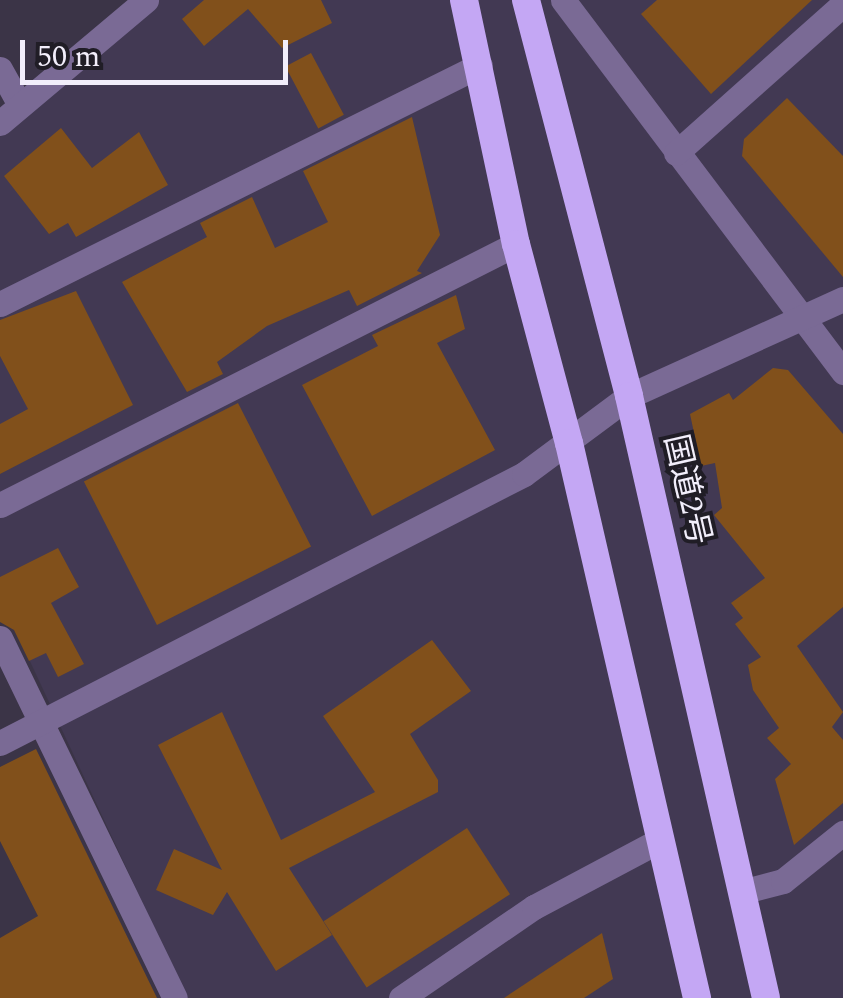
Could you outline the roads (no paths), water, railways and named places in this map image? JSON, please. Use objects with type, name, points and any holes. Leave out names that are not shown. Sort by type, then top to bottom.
[{"type":"highway","points":[[464,0],[516,244],[569,444],[697,998]]},
{"type":"highway","name":"国道2号","points":[[526,0],[629,396],[766,998]]},
{"type":"street","points":[[0,122],[146,0]]},
{"type":"street","points":[[563,0],[799,320],[843,372]]},
{"type":"street","points":[[676,153],[843,4]]},
{"type":"street","points":[[0,304],[480,65]]},
{"type":"street","points":[[0,68],[20,105]]},
{"type":"street","points":[[0,505],[516,244]]},
{"type":"street","points":[[0,743],[524,474],[629,396],[843,299]]},
{"type":"street","points":[[0,638],[175,998]]},
{"type":"street","points":[[742,892],[783,881],[843,833]]},
{"type":"street","points":[[401,998],[534,907],[660,840]]}]
